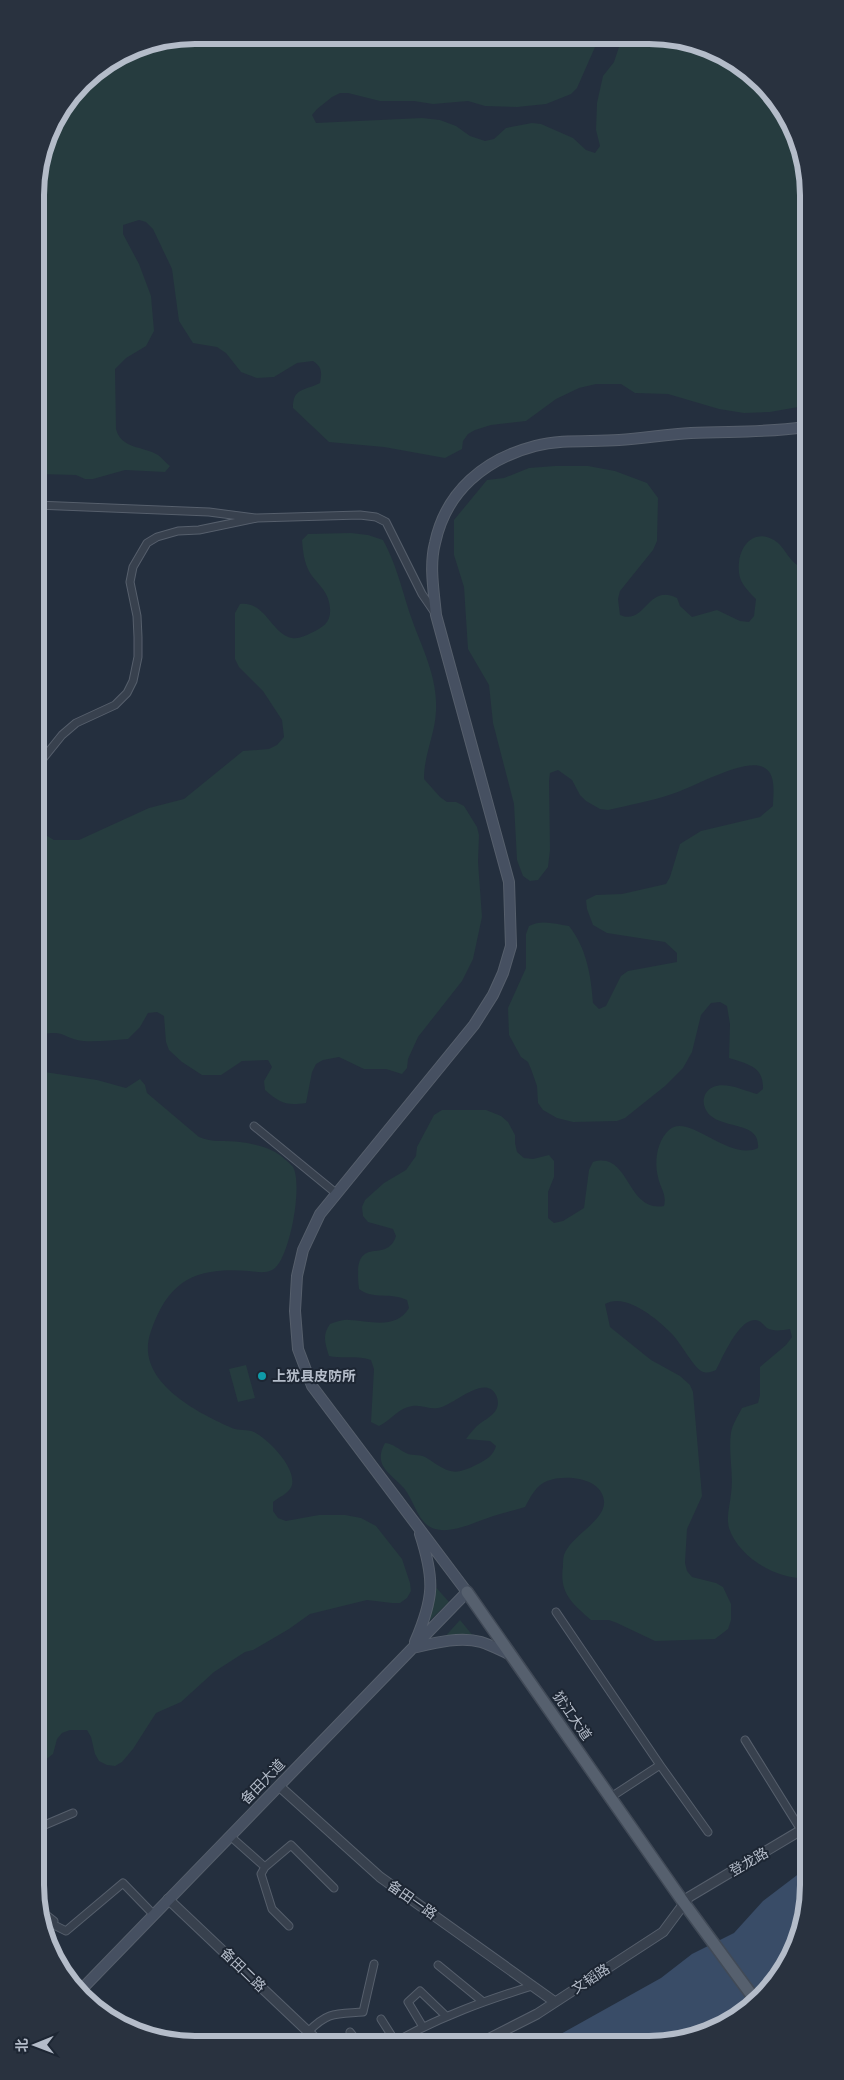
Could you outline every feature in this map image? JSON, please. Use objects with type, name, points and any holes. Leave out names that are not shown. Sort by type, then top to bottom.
[{"type":"main road","points":[[467,1592],[312,1386],[298,1349],[295,1311],[296,1276],[320,1214],[474,1026],[493,995],[511,946],[509,882],[436,615],[432,577],[434,544],[454,496],[472,476],[501,458],[536,446],[664,435],[800,427]]},
{"type":"main road","points":[[412,1648],[430,1600],[432,1580],[427,1556],[417,1526]]},
{"type":"main road","name":"备田大道","points":[[84,1987],[467,1592]]},
{"type":"main road","name":"犹江大道","points":[[467,1592],[653,1856],[701,1920]]},
{"type":"main road","points":[[412,1648],[439,1642],[481,1642],[511,1655]]},
{"type":"main road","points":[[701,1920],[757,1990]]},
{"type":"main road","points":[[701,1920],[752,1995]]},
{"type":"street","points":[[44,505],[208,512],[257,518],[360,515],[376,517],[386,522],[422,594],[436,615]]},
{"type":"street","points":[[44,757],[62,735],[76,723],[115,704],[127,693],[130,687],[138,657],[138,637],[130,582],[132,567],[147,543],[157,537],[178,531],[199,530],[257,518]]},
{"type":"street","points":[[254,1126],[337,1194]]},
{"type":"street","points":[[556,1612],[708,1832]]},
{"type":"street","points":[[745,1740],[800,1821]]},
{"type":"street","points":[[611,1797],[660,1765]]},
{"type":"street","name":"备田一路","points":[[278,1786],[380,1877],[555,2002]]},
{"type":"street","points":[[44,1825],[73,1813]]},
{"type":"street","name":"登龙路","points":[[687,1900],[800,1831]]},
{"type":"street","points":[[230,1836],[265,1867]]},
{"type":"street","points":[[289,1926],[272,1908],[261,1874],[265,1867],[291,1845],[334,1888]]},
{"type":"street","points":[[49,1922],[66,1931],[124,1883],[154,1914]]},
{"type":"street","name":"备田二路","points":[[168,1899],[312,2036]]},
{"type":"street","name":"文韬路","points":[[492,2036],[537,2014],[663,1932],[687,1900]]},
{"type":"street","points":[[47,1916],[62,1928]]},
{"type":"street","points":[[308,2032],[318,2021],[330,2014],[363,2012],[374,1964]]},
{"type":"street","points":[[438,1965],[482,2001]]},
{"type":"street","points":[[405,2036],[482,2001],[532,1986]]},
{"type":"street","points":[[422,2027],[408,2002],[420,1991],[446,2016]]},
{"type":"street","points":[[380,2019],[392,2036]]},
{"type":"street","points":[[350,2032],[353,2036]]},
{"type":"green space","points":[[195,44],[596,44],[577,88],[571,94],[546,104],[517,107],[485,106],[468,101],[433,104],[414,101],[380,101],[348,93],[340,93],[332,97],[312,115],[316,123],[422,118],[440,120],[456,126],[470,136],[485,141],[494,139],[506,128],[532,123],[541,124],[573,138],[586,150],[595,153],[600,146],[596,130],[597,103],[603,76],[614,62],[620,44],[669,45],[707,55],[741,75],[769,103],[789,137],[799,175],[800,195],[800,407],[770,412],[744,413],[719,409],[668,394],[635,393],[621,384],[596,384],[579,388],[556,399],[526,421],[491,425],[475,430],[468,434],[463,441],[462,449],[445,458],[384,447],[329,442],[293,408],[295,396],[298,393],[320,383],[321,373],[318,365],[313,361],[297,363],[274,377],[257,378],[241,372],[226,353],[217,347],[193,343],[179,321],[172,269],[153,229],[146,222],[139,220],[123,225],[123,234],[139,264],[151,296],[154,331],[146,346],[126,358],[115,369],[116,429],[128,444],[158,455],[170,466],[165,472],[125,470],[93,479],[85,479],[76,475],[44,474],[45,175],[55,137],[75,103],[95,81],[128,59],[156,49],[175,45]]},
{"type":"green space","points":[[588,466],[615,471],[647,483],[658,498],[657,541],[653,550],[620,591],[618,599],[620,615],[629,617],[636,615],[659,596],[667,595],[677,598],[680,606],[692,617],[717,610],[740,621],[749,622],[754,616],[756,599],[742,583],[739,574],[740,555],[746,544],[755,537],[767,537],[778,543],[800,566],[800,1578],[784,1576],[772,1571],[750,1557],[734,1539],[728,1524],[732,1486],[731,1433],[742,1408],[758,1403],[760,1395],[760,1367],[786,1345],[792,1337],[790,1329],[773,1330],[767,1328],[759,1321],[752,1320],[746,1323],[733,1338],[716,1370],[705,1372],[701,1371],[694,1364],[672,1334],[650,1315],[631,1304],[613,1301],[605,1304],[610,1327],[651,1360],[680,1376],[690,1385],[693,1392],[702,1496],[687,1529],[685,1563],[687,1571],[692,1577],[716,1583],[723,1587],[731,1604],[731,1620],[728,1629],[715,1639],[655,1641],[609,1620],[591,1620],[568,1597],[562,1575],[564,1555],[573,1541],[594,1522],[603,1508],[602,1493],[590,1482],[572,1478],[554,1479],[540,1485],[525,1507],[454,1529],[437,1530],[430,1527],[421,1518],[404,1488],[383,1466],[381,1456],[385,1443],[408,1454],[425,1457],[450,1471],[462,1471],[469,1468],[487,1459],[495,1449],[496,1446],[490,1441],[466,1439],[476,1427],[496,1410],[498,1402],[496,1395],[491,1389],[484,1387],[468,1392],[438,1408],[408,1407],[379,1426],[371,1422],[374,1369],[371,1360],[329,1356],[325,1343],[326,1332],[330,1324],[347,1320],[390,1322],[404,1315],[409,1308],[407,1300],[395,1296],[370,1294],[359,1289],[358,1271],[360,1260],[365,1254],[385,1249],[391,1245],[396,1236],[393,1229],[368,1222],[363,1216],[362,1207],[365,1200],[384,1183],[406,1170],[416,1156],[417,1147],[434,1115],[442,1110],[486,1110],[501,1116],[508,1122],[515,1135],[517,1152],[524,1158],[533,1159],[549,1155],[554,1161],[554,1177],[548,1192],[548,1218],[554,1223],[563,1221],[584,1208],[589,1170],[593,1162],[605,1161],[614,1165],[622,1172],[642,1200],[652,1206],[664,1206],[664,1194],[657,1171],[659,1145],[669,1130],[677,1126],[698,1131],[735,1149],[747,1151],[758,1148],[757,1139],[752,1132],[718,1120],[710,1115],[704,1106],[706,1093],[716,1086],[730,1086],[757,1094],[763,1089],[761,1075],[753,1067],[729,1058],[730,1024],[727,1006],[720,1002],[711,1003],[701,1015],[692,1052],[683,1068],[665,1086],[625,1118],[617,1121],[573,1122],[557,1118],[543,1110],[538,1103],[537,1086],[528,1062],[521,1057],[509,1035],[508,1008],[526,968],[526,934],[529,926],[544,922],[569,926],[584,953],[591,983],[593,1003],[599,1009],[606,1006],[621,976],[628,971],[677,962],[677,953],[665,942],[607,933],[593,925],[586,900],[596,895],[622,894],[666,884],[680,844],[701,831],[760,817],[773,806],[773,784],[770,774],[763,767],[754,765],[731,770],[681,791],[608,810],[600,809],[586,801],[580,795],[572,780],[558,770],[550,773],[549,781],[550,850],[548,867],[538,880],[530,881],[523,876],[517,860],[514,804],[493,723],[489,685],[468,649],[464,587],[454,555],[454,520],[487,480],[504,478],[529,468]]},
{"type":"green space","points":[[351,533],[368,535],[383,540],[387,548],[427,659],[434,684],[436,711],[424,770],[424,779],[447,802],[456,802],[464,806],[477,827],[479,835],[478,862],[482,917],[473,959],[462,981],[418,1037],[408,1059],[407,1068],[402,1074],[386,1069],[364,1069],[339,1057],[323,1060],[316,1064],[312,1072],[306,1103],[288,1104],[275,1098],[265,1090],[264,1081],[272,1067],[268,1060],[242,1061],[221,1075],[202,1075],[182,1062],[169,1050],[166,1042],[164,1016],[157,1012],[148,1013],[140,1027],[128,1039],[83,1041],[57,1033],[44,1035],[44,834],[54,840],[79,840],[149,808],[184,799],[243,751],[269,749],[277,745],[284,737],[282,720],[263,691],[239,667],[235,659],[235,613],[240,604],[249,604],[256,607],[279,631],[292,638],[309,634],[321,628],[327,622],[330,613],[328,598],[312,576],[304,557],[302,540],[308,534]]},
{"type":"green space","points":[[44,1072],[97,1080],[126,1088],[140,1079],[145,1085],[147,1093],[199,1137],[209,1140],[240,1142],[261,1146],[278,1154],[293,1167],[296,1176],[296,1203],[286,1249],[275,1268],[266,1272],[214,1271],[187,1280],[176,1288],[158,1313],[151,1331],[148,1349],[151,1365],[159,1379],[171,1392],[186,1403],[232,1428],[254,1432],[280,1454],[290,1470],[292,1485],[287,1493],[273,1502],[273,1511],[278,1518],[286,1521],[319,1515],[345,1515],[361,1518],[376,1526],[402,1559],[411,1591],[407,1598],[400,1603],[367,1600],[310,1614],[289,1629],[253,1650],[245,1652],[214,1672],[181,1702],[156,1713],[133,1749],[122,1762],[115,1766],[99,1761],[87,1730],[70,1730],[62,1733],[57,1739],[53,1754],[44,1761]]},
{"type":"green space","points":[[246,1365],[255,1398],[238,1402],[229,1369]]},
{"type":"green space","points":[[433,1584],[449,1602],[428,1622]]},
{"type":"green space","points":[[460,1620],[474,1637],[442,1640]]},
{"type":"water","points":[[800,1873],[800,1895],[797,1914],[785,1952],[769,1977],[756,1992],[733,2011],[716,2021],[698,2028],[669,2035],[557,2036],[661,1978],[692,1954],[734,1933],[763,1901]]},
{"type":"place","name":"上犹县皮防所","points":[[262,1376]]}]
